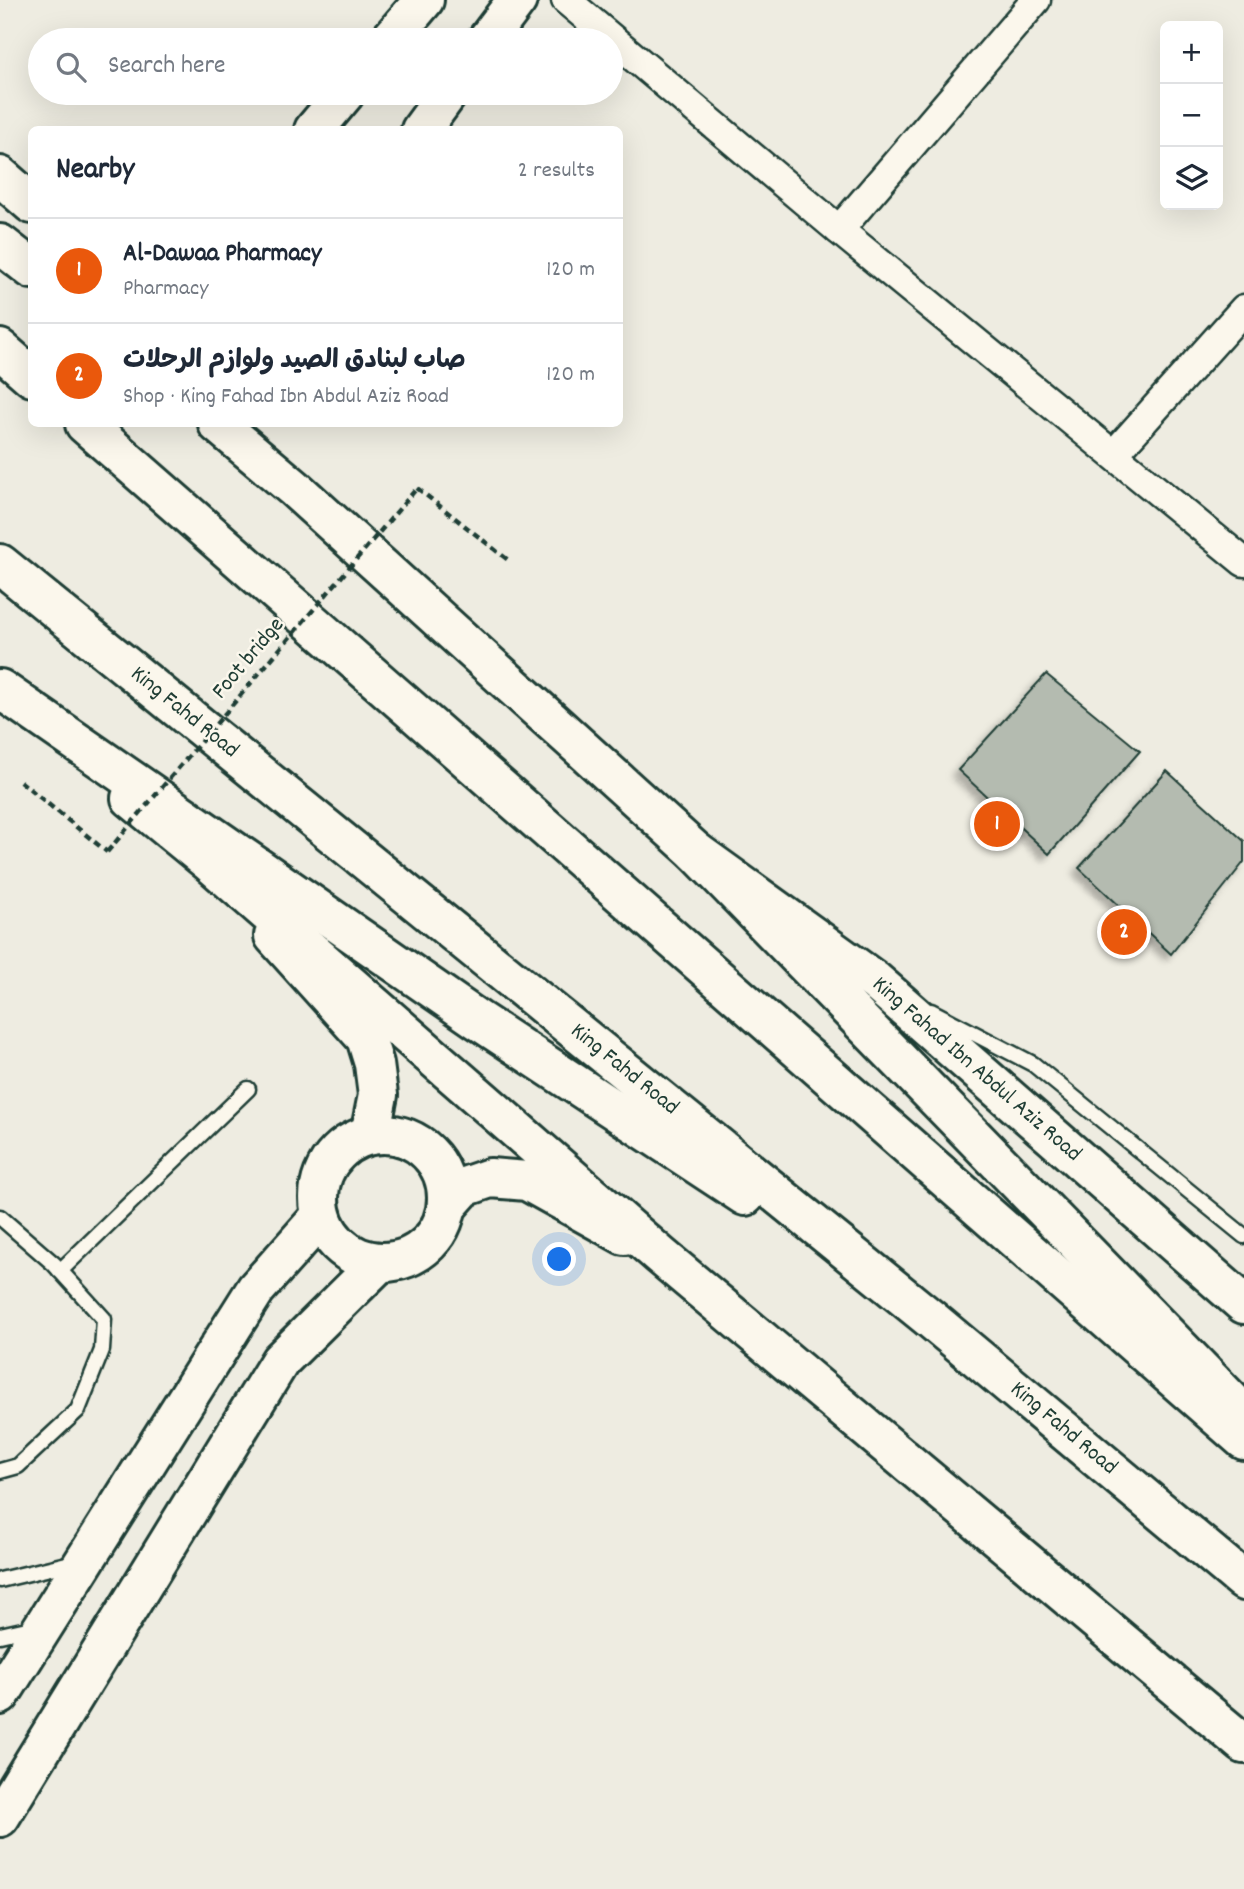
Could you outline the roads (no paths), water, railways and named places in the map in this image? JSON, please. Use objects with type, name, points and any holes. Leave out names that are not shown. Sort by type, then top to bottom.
[{"type":"main road","points":[[400,28],[424,0]]},
{"type":"main road","points":[[496,28],[517,0]]},
{"type":"main road","points":[[317,126],[335,105]]},
{"type":"main road","points":[[424,126],[439,105]]},
{"type":"main road","points":[[0,176],[28,200]]},
{"type":"main road","points":[[0,244],[28,266]]},
{"type":"main road","points":[[0,349],[28,374]]},
{"type":"main road","points":[[88,427],[1244,1440]]},
{"type":"main road","points":[[222,427],[294,488],[696,852],[1244,1414]]},
{"type":"main road","points":[[258,427],[294,488]]},
{"type":"main road","name":"King Fahd Road","points":[[0,564],[932,1320],[1244,1581]]},
{"type":"main road","points":[[0,689],[478,1020],[932,1320]]},
{"type":"main road","points":[[0,689],[208,861],[661,1256],[1244,1744]]},
{"type":"main road","name":"King Fahad Ibn Abdul Aziz Road","points":[[696,852],[875,981],[1244,1304]]},
{"type":"main road","points":[[208,861],[366,1038],[374,1064],[378,1095],[370,1135]]},
{"type":"main road","points":[[391,1134],[411,1140],[429,1152],[442,1170],[448,1190],[447,1206],[440,1229],[425,1247],[400,1261],[379,1263],[360,1259],[343,1249],[330,1234],[321,1216],[318,1195],[323,1174],[334,1156],[350,1143],[370,1135],[391,1134]]},
{"type":"main road","points":[[447,1206],[464,1188],[490,1178],[527,1181],[661,1256]]},
{"type":"main road","points":[[0,1695],[257,1289],[321,1216]]},
{"type":"main road","points":[[0,1817],[280,1361],[379,1263]]},
{"type":"street","points":[[566,0],[599,28]]},
{"type":"street","points":[[839,230],[1036,0]]},
{"type":"street","points":[[623,48],[839,230],[1244,562]]},
{"type":"street","points":[[0,230],[28,256]]},
{"type":"street","points":[[1114,454],[1244,309]]},
{"type":"lane","points":[[875,981],[1034,1064],[1244,1236]]},
{"type":"lane","points":[[60,1271],[247,1089]]},
{"type":"lane","points":[[0,1217],[60,1271],[104,1319],[102,1350],[78,1410],[19,1466],[0,1471]]},
{"type":"lane","points":[[0,1580],[86,1559]]},
{"type":"lane","points":[[0,1635],[44,1625]]},
{"type":"place","name":"Al-Dawaa Pharmacy","points":[[997,824]]},
{"type":"place","name":"صاب لبنادق الصيد ولوازم الرحلات","points":[[1124,932]]}]
